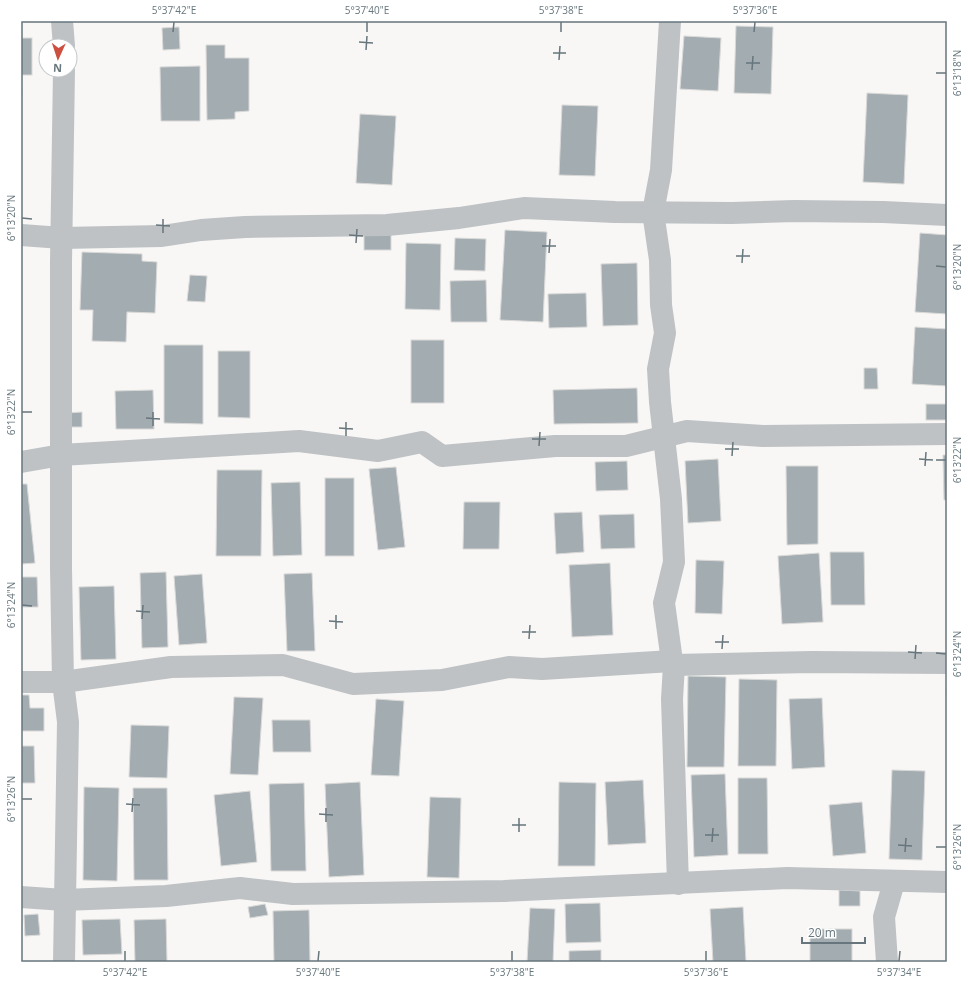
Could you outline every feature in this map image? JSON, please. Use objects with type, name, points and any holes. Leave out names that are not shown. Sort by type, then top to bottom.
[{"type":"street","points":[[62,21],[63,38]]},
{"type":"street","points":[[670,21],[661,170],[653,212],[660,260],[661,305],[665,333],[658,369],[671,499],[674,562],[664,603],[673,663],[672,699],[678,884]]},
{"type":"street","points":[[64,78],[61,455],[63,682],[68,722],[64,962]]},
{"type":"street","points":[[21,235],[62,238],[162,236],[201,230],[245,227],[387,225],[459,218],[524,208],[615,212],[883,212],[947,215]]},
{"type":"street","points":[[21,462],[61,455],[299,441],[378,451],[422,442],[442,456],[555,446],[626,446],[687,431],[763,436],[947,434]]},
{"type":"street","points":[[21,682],[63,682],[171,667],[284,665],[353,684],[442,680],[509,667],[542,669],[673,663],[947,663]]},
{"type":"street","points":[[21,898],[64,900],[166,896],[240,888],[293,894],[346,895],[504,891],[623,884],[678,884],[786,878],[894,882],[947,882]]},
{"type":"street","points":[[887,962],[884,917],[894,882]]},
{"type":"building","points":[[736,26],[773,27],[771,94],[734,93]]},
{"type":"building","points":[[179,27],[180,49],[163,50],[162,28]]},
{"type":"building","points":[[684,36],[721,38],[718,91],[680,89]]},
{"type":"building","points":[[21,38],[32,38],[32,75],[21,75]]},
{"type":"building","points":[[206,45],[225,45],[225,58],[249,58],[249,111],[235,112],[235,119],[207,120]]},
{"type":"building","points":[[200,66],[200,121],[161,121],[160,67]]},
{"type":"building","points":[[21,87],[22,87],[21,124]]},
{"type":"building","points":[[867,93],[908,95],[904,184],[863,182]]},
{"type":"building","points":[[562,105],[598,106],[595,176],[559,175]]},
{"type":"building","points":[[360,114],[396,116],[392,185],[356,183]]},
{"type":"building","points":[[505,230],[547,232],[543,322],[500,320]]},
{"type":"building","points":[[364,233],[391,233],[391,250],[364,250]]},
{"type":"building","points":[[920,233],[947,235],[947,314],[915,312]]},
{"type":"building","points":[[455,238],[486,239],[485,271],[454,270]]},
{"type":"building","points":[[406,243],[441,244],[440,310],[405,309]]},
{"type":"building","points":[[82,252],[142,254],[142,261],[157,262],[155,313],[127,312],[126,342],[92,341],[93,310],[80,310]]},
{"type":"building","points":[[637,263],[638,325],[603,326],[601,264]]},
{"type":"building","points":[[190,275],[207,276],[205,302],[187,301]]},
{"type":"building","points":[[486,280],[487,322],[451,322],[450,281]]},
{"type":"building","points":[[586,293],[587,327],[549,328],[548,294]]},
{"type":"building","points":[[915,327],[947,329],[947,386],[912,384]]},
{"type":"building","points":[[411,340],[444,340],[444,403],[411,403]]},
{"type":"building","points":[[164,345],[203,345],[203,424],[164,423]]},
{"type":"building","points":[[218,351],[250,351],[250,418],[218,417]]},
{"type":"building","points":[[864,368],[877,368],[878,389],[864,389]]},
{"type":"building","points":[[637,388],[638,423],[554,424],[553,390]]},
{"type":"building","points":[[153,390],[154,429],[116,429],[115,391]]},
{"type":"building","points":[[926,404],[947,404],[947,420],[926,420]]},
{"type":"building","points":[[82,412],[82,427],[68,427],[68,413]]},
{"type":"building","points":[[943,455],[947,455],[947,500],[944,500]]},
{"type":"building","points":[[718,459],[721,521],[688,523],[685,461]]},
{"type":"building","points":[[627,461],[628,490],[596,491],[595,462]]},
{"type":"building","points":[[786,466],[818,466],[818,544],[787,545]]},
{"type":"building","points":[[396,467],[405,547],[378,550],[369,469]]},
{"type":"building","points":[[217,470],[262,470],[261,556],[216,556]]},
{"type":"building","points":[[325,478],[354,478],[354,556],[325,556]]},
{"type":"building","points":[[300,482],[302,555],[273,556],[271,483]]},
{"type":"building","points":[[21,484],[27,484],[35,563],[21,564]]},
{"type":"building","points":[[464,502],[500,502],[499,549],[463,549]]},
{"type":"building","points":[[582,512],[584,552],[556,554],[554,513]]},
{"type":"building","points":[[634,514],[635,548],[601,549],[599,515]]},
{"type":"building","points":[[830,552],[864,552],[865,605],[831,605]]},
{"type":"building","points":[[819,553],[823,622],[782,624],[778,556]]},
{"type":"building","points":[[696,560],[724,561],[722,614],[695,613]]},
{"type":"building","points":[[610,563],[613,635],[572,637],[569,565]]},
{"type":"building","points":[[166,572],[168,647],[142,648],[140,573]]},
{"type":"building","points":[[312,573],[315,651],[287,651],[284,574]]},
{"type":"building","points":[[202,574],[207,643],[179,645],[174,576]]},
{"type":"building","points":[[21,577],[37,577],[38,607],[21,607]]},
{"type":"building","points":[[114,586],[116,659],[81,660],[79,587]]},
{"type":"building","points":[[688,676],[726,677],[724,767],[687,767]]},
{"type":"building","points":[[739,679],[777,680],[776,766],[738,766]]},
{"type":"building","points":[[946,687],[947,687],[947,744]]},
{"type":"building","points":[[21,695],[29,695],[30,708],[44,708],[44,731],[21,731]]},
{"type":"building","points":[[234,697],[263,698],[258,775],[230,774]]},
{"type":"building","points":[[822,698],[825,767],[792,769],[789,699]]},
{"type":"building","points":[[376,699],[404,701],[399,776],[371,775]]},
{"type":"building","points":[[272,720],[310,720],[311,752],[273,752]]},
{"type":"building","points":[[131,725],[169,726],[167,778],[129,777]]},
{"type":"building","points":[[21,746],[34,746],[35,783],[21,783]]},
{"type":"building","points":[[892,770],[925,771],[922,860],[889,859]]},
{"type":"building","points":[[725,774],[728,855],[694,857],[691,775]]},
{"type":"building","points":[[738,778],[767,778],[768,854],[738,854]]},
{"type":"building","points":[[643,780],[646,843],[608,845],[605,782]]},
{"type":"building","points":[[360,782],[364,875],[329,877],[325,784]]},
{"type":"building","points":[[559,782],[596,783],[595,866],[558,866]]},
{"type":"building","points":[[304,783],[306,871],[271,871],[269,784]]},
{"type":"building","points":[[84,787],[119,788],[117,881],[83,880]]},
{"type":"building","points":[[133,788],[167,788],[168,880],[134,880]]},
{"type":"building","points":[[250,791],[257,862],[221,866],[214,795]]},
{"type":"building","points":[[430,797],[461,798],[459,878],[427,877]]},
{"type":"building","points":[[862,802],[866,853],[833,856],[829,805]]},
{"type":"building","points":[[839,890],[860,891],[860,906],[839,906]]},
{"type":"building","points":[[600,903],[601,942],[566,943],[565,904]]},
{"type":"building","points":[[265,904],[268,915],[250,918],[248,907]]},
{"type":"building","points":[[743,907],[746,962],[713,962],[710,909]]},
{"type":"building","points":[[530,908],[555,909],[553,962],[527,962]]},
{"type":"building","points":[[309,910],[310,962],[274,962],[273,911]]},
{"type":"building","points":[[38,914],[40,935],[25,936],[24,915]]},
{"type":"building","points":[[120,919],[122,954],[83,955],[82,920]]},
{"type":"building","points":[[166,919],[167,962],[135,962],[134,920]]},
{"type":"building","points":[[810,929],[852,929],[852,962],[810,962]]},
{"type":"building","points":[[601,950],[601,962],[569,962],[569,951]]}]
